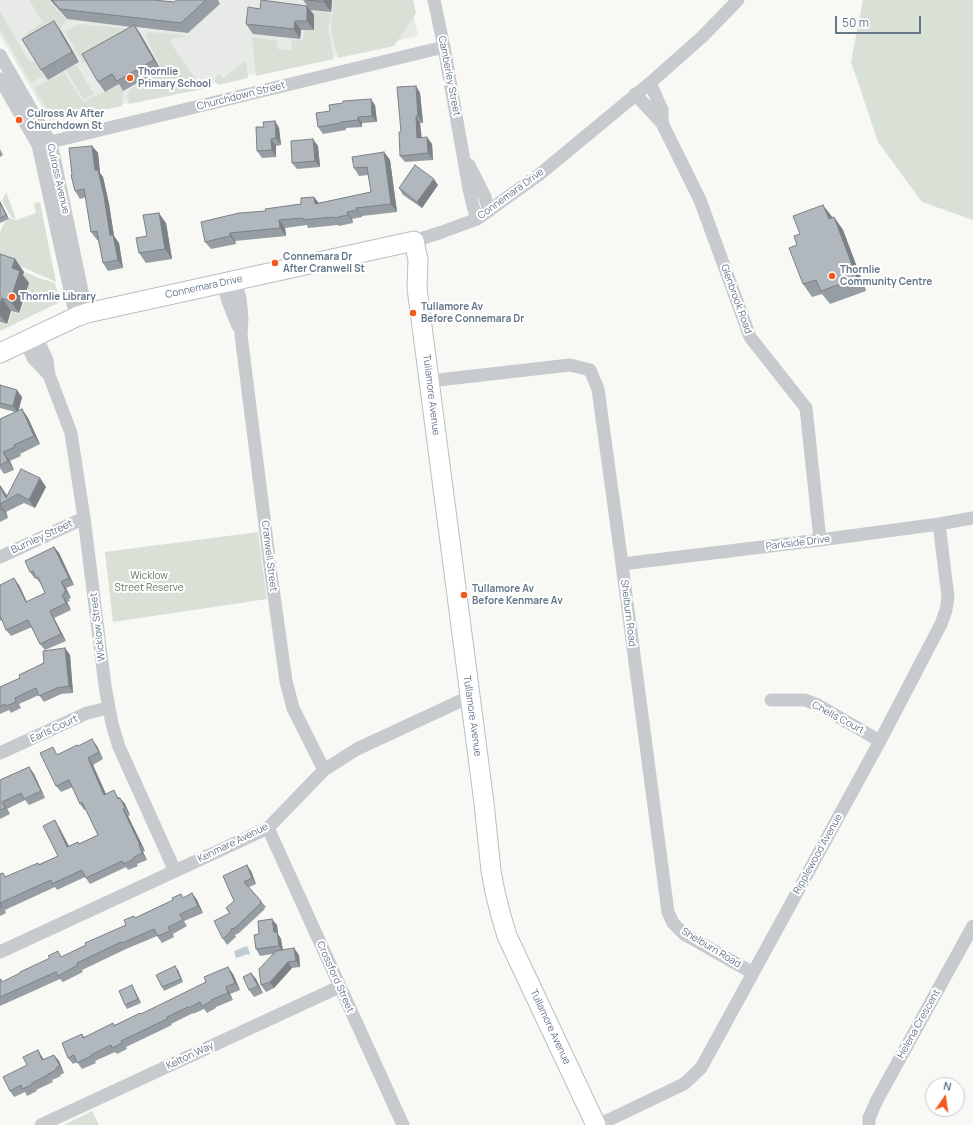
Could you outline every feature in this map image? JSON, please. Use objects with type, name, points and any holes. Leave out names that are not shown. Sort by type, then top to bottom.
[{"type":"street","name":"Camberley Street","points":[[434,0],[444,47],[469,189],[478,219]]},
{"type":"street","name":"Connemara Drive","points":[[0,353],[82,315],[408,242],[478,219],[540,174],[650,83],[702,37],[738,0]]},
{"type":"street","name":"Churchdown Street","points":[[44,143],[444,47]]},
{"type":"street","name":"Culross Avenue","points":[[0,55],[44,143],[82,315]]},
{"type":"street","name":"Culross Avenue","points":[[0,80],[44,143]]},
{"type":"street","name":"Glenbrook Road","points":[[650,83],[662,110],[662,123]]},
{"type":"street","name":"Glenbrook Road","points":[[636,94],[662,123],[700,200],[750,337],[806,408],[820,540]]},
{"type":"street","name":"Camberley Street","points":[[463,153],[485,197],[489,211]]},
{"type":"street","name":"Tullamore Avenue","points":[[408,242],[418,260],[417,288],[492,871],[501,916],[507,936],[597,1125]]},
{"type":"street","name":"Cranwell Street","points":[[229,282],[240,298],[242,318],[241,335],[286,681],[293,708],[324,770]]},
{"type":"street","name":"Wicklow Street","points":[[31,338],[47,360],[49,375],[72,433],[108,708],[112,724],[119,746],[175,871]]},
{"type":"street","name":"Shelburn Road","points":[[429,381],[570,365],[590,370],[598,389],[668,912],[674,923],[684,934],[753,973]]},
{"type":"street","name":"Burnley Street","points":[[0,557],[84,518]]},
{"type":"street","name":"Parkside Drive","points":[[622,564],[820,540],[973,518]]},
{"type":"street","name":"Ripplewood Avenue","points":[[597,1125],[684,1084],[701,1068],[880,741],[941,624],[946,610],[948,597],[938,524]]},
{"type":"street","name":"Kenmare Avenue","points":[[0,952],[268,828],[324,770],[357,749],[469,697]]},
{"type":"street","name":"Chells Court","points":[[771,700],[805,700],[818,705],[880,741]]},
{"type":"street","name":"Earls Court","points":[[0,754],[87,713],[108,708]]},
{"type":"street","name":"Crossford Street","points":[[268,828],[403,1125]]},
{"type":"street","name":"Helena Crescent","points":[[869,1125],[869,1118],[877,1100],[973,926]]},
{"type":"street","name":"Kelton Way","points":[[41,1125],[339,987]]},
{"type":"shaded area","name":"Thornlie Primary School","points":[[0,0],[410,0],[418,36],[50,121],[0,35]]},
{"type":"shaded area","points":[[247,946],[250,955],[248,954],[236,958],[234,951]]},
{"type":"green space","points":[[29,0],[48,0],[66,20],[61,28],[28,48],[23,39],[28,35],[27,33],[43,22]]},
{"type":"green space","points":[[333,0],[413,0],[416,13],[394,46],[338,58],[331,31]]},
{"type":"green space","points":[[863,0],[973,0],[973,220],[922,202],[878,142],[851,62]]},
{"type":"green space","points":[[306,10],[331,13],[328,29],[334,59],[256,76],[252,37],[277,41],[277,49],[291,50],[292,40],[303,40]]},
{"type":"green space","points":[[0,11],[30,63],[34,61],[43,76],[31,83],[0,29]]},
{"type":"green space","points":[[79,24],[128,29],[131,35],[83,63],[65,32]]},
{"type":"green space","points":[[149,32],[185,35],[185,37],[172,39],[169,41],[203,89],[129,104],[127,97],[129,90],[162,70],[145,35]]},
{"type":"green space","points":[[246,61],[248,78],[218,85],[215,81],[218,73],[223,78]]},
{"type":"green space","points":[[76,65],[94,94],[84,100],[66,70]]},
{"type":"green space","points":[[64,72],[83,102],[119,85],[123,92],[122,106],[62,119],[52,116],[34,88]]},
{"type":"green space","points":[[6,192],[16,219],[11,217],[2,201]]},
{"type":"green space","points":[[38,202],[40,203],[56,282],[0,257],[0,232],[4,223],[10,218],[16,220],[36,213],[34,204]]},
{"type":"green space","points":[[0,261],[39,278],[55,283],[60,302],[0,331],[0,323],[7,325],[12,312],[19,314],[26,297],[29,283],[22,280],[25,272],[0,263]]},
{"type":"green space","name":"Wicklow Street Reserve","points":[[258,532],[267,599],[113,622],[105,552]]},
{"type":"green space","points":[[92,1111],[99,1125],[64,1125]]},
{"type":"building","points":[[52,0],[153,0],[174,2],[177,0],[206,0],[181,23],[60,9]]},
{"type":"building","points":[[261,0],[307,6],[307,21],[295,21],[294,29],[246,24],[248,7],[260,9]]},
{"type":"building","points":[[307,0],[324,0],[324,2]]},
{"type":"building","points":[[54,21],[72,52],[41,70],[22,39]]},
{"type":"building","points":[[134,25],[154,60],[117,81],[112,74],[98,82],[82,54]]},
{"type":"building","points":[[416,86],[418,116],[416,116],[417,138],[427,137],[428,153],[400,156],[399,132],[401,132],[397,87]]},
{"type":"building","points":[[371,99],[372,116],[358,117],[358,120],[318,127],[316,113],[330,111],[329,105],[343,103],[343,101]]},
{"type":"building","points":[[275,121],[276,138],[271,139],[272,150],[257,151],[256,127],[264,127],[263,122]]},
{"type":"building","points":[[313,139],[315,161],[292,163],[291,141]]},
{"type":"building","points":[[92,146],[95,170],[98,170],[110,235],[113,235],[118,260],[103,263],[97,231],[91,232],[84,189],[75,191],[71,175],[69,148]]},
{"type":"building","points":[[384,152],[391,204],[356,208],[357,210],[347,212],[348,215],[334,218],[279,220],[280,228],[230,233],[230,236],[205,242],[201,222],[239,213],[266,211],[265,209],[301,204],[301,198],[314,197],[315,204],[371,192],[367,167],[354,168],[352,157]]},
{"type":"building","points":[[415,165],[434,179],[417,202],[399,188]]},
{"type":"building","points":[[0,202],[6,215],[0,218]]},
{"type":"building","name":"Thornlie Community Centre","points":[[823,205],[829,219],[834,217],[857,278],[821,291],[816,280],[803,284],[789,248],[797,245],[794,236],[800,234],[793,216]]},
{"type":"building","points":[[159,213],[165,249],[139,253],[136,238],[147,236],[143,215]]},
{"type":"building","points":[[0,254],[15,259],[12,268],[20,271],[10,301],[2,298],[0,305]]},
{"type":"building","points":[[0,385],[17,390],[13,406],[0,403]]},
{"type":"building","points":[[22,409],[34,436],[3,452],[8,461],[0,465],[0,419]]},
{"type":"building","points":[[21,469],[40,478],[29,500],[18,494],[0,504],[0,486],[6,498]]},
{"type":"building","points":[[54,547],[69,578],[61,582],[66,591],[64,592],[65,594],[62,595],[66,603],[50,611],[61,634],[40,644],[28,620],[6,630],[0,615],[0,585],[14,578],[26,602],[45,593],[38,577],[36,578],[33,571],[30,572],[25,561]]},
{"type":"building","points":[[65,648],[69,686],[57,688],[39,696],[36,688],[15,698],[16,702],[6,706],[5,704],[0,706],[0,687],[20,678],[19,675],[44,663],[43,651]]},
{"type":"building","points":[[92,739],[99,752],[88,758],[104,795],[114,790],[118,799],[120,798],[125,808],[123,809],[140,845],[142,853],[124,864],[122,861],[86,878],[82,870],[52,884],[51,880],[0,903],[0,874],[3,873],[5,877],[38,863],[39,865],[58,856],[43,826],[55,820],[67,847],[78,842],[79,844],[98,835],[82,802],[80,804],[69,780],[56,786],[40,753],[53,747],[57,755]]},
{"type":"building","points":[[29,767],[41,791],[24,799],[21,793],[2,802],[5,808],[0,810],[0,780]]},
{"type":"building","points":[[247,865],[252,878],[244,882],[261,901],[261,903],[235,928],[231,929],[231,931],[223,939],[214,921],[230,913],[226,908],[234,901],[223,876]]},
{"type":"building","points":[[192,893],[198,906],[180,914],[183,920],[168,927],[170,931],[158,936],[154,929],[122,943],[121,942],[77,963],[78,965],[58,976],[56,972],[0,997],[1,979],[2,982],[50,958],[48,956],[58,951],[61,957],[86,945],[85,943],[126,925],[124,920],[134,916],[135,918],[173,900],[172,898],[181,894],[183,898]]},
{"type":"building","points":[[272,919],[274,932],[277,932],[279,946],[256,949],[254,935],[259,934],[258,921]]},
{"type":"building","points":[[294,948],[296,961],[288,962],[270,982],[261,985],[259,969],[276,951]]},
{"type":"building","points":[[175,966],[181,979],[162,987],[156,975]]},
{"type":"building","points":[[228,967],[235,983],[226,987],[228,993],[211,1000],[212,1001],[202,1006],[200,1002],[189,1008],[188,1007],[121,1041],[122,1043],[112,1048],[111,1045],[77,1063],[74,1055],[68,1058],[62,1043],[82,1034],[83,1038],[113,1023],[114,1026],[140,1013],[141,1014],[206,982],[204,977]]},
{"type":"building","points":[[251,973],[258,986],[249,990],[243,977]]},
{"type":"building","points":[[132,985],[138,999],[125,1005],[119,991]]},
{"type":"building","points":[[38,1050],[42,1060],[54,1055],[60,1066],[48,1075],[32,1083],[32,1085],[22,1089],[21,1085],[10,1091],[3,1077],[27,1065],[23,1057]]},
{"type":"place","name":"Thornlie Primary School","points":[[130,78]]},
{"type":"place","name":"Culross Av After Churchdown St","points":[[19,120]]},
{"type":"place","name":"Connemara Dr After Cranwell St","points":[[275,263]]},
{"type":"place","name":"Thornlie Community Centre","points":[[832,276]]},
{"type":"place","name":"Thornlie Library","points":[[12,297]]},
{"type":"place","name":"Tullamore Av Before Connemara Dr","points":[[413,313]]},
{"type":"place","name":"Tullamore Av Before Kenmare Av","points":[[464,595]]}]
